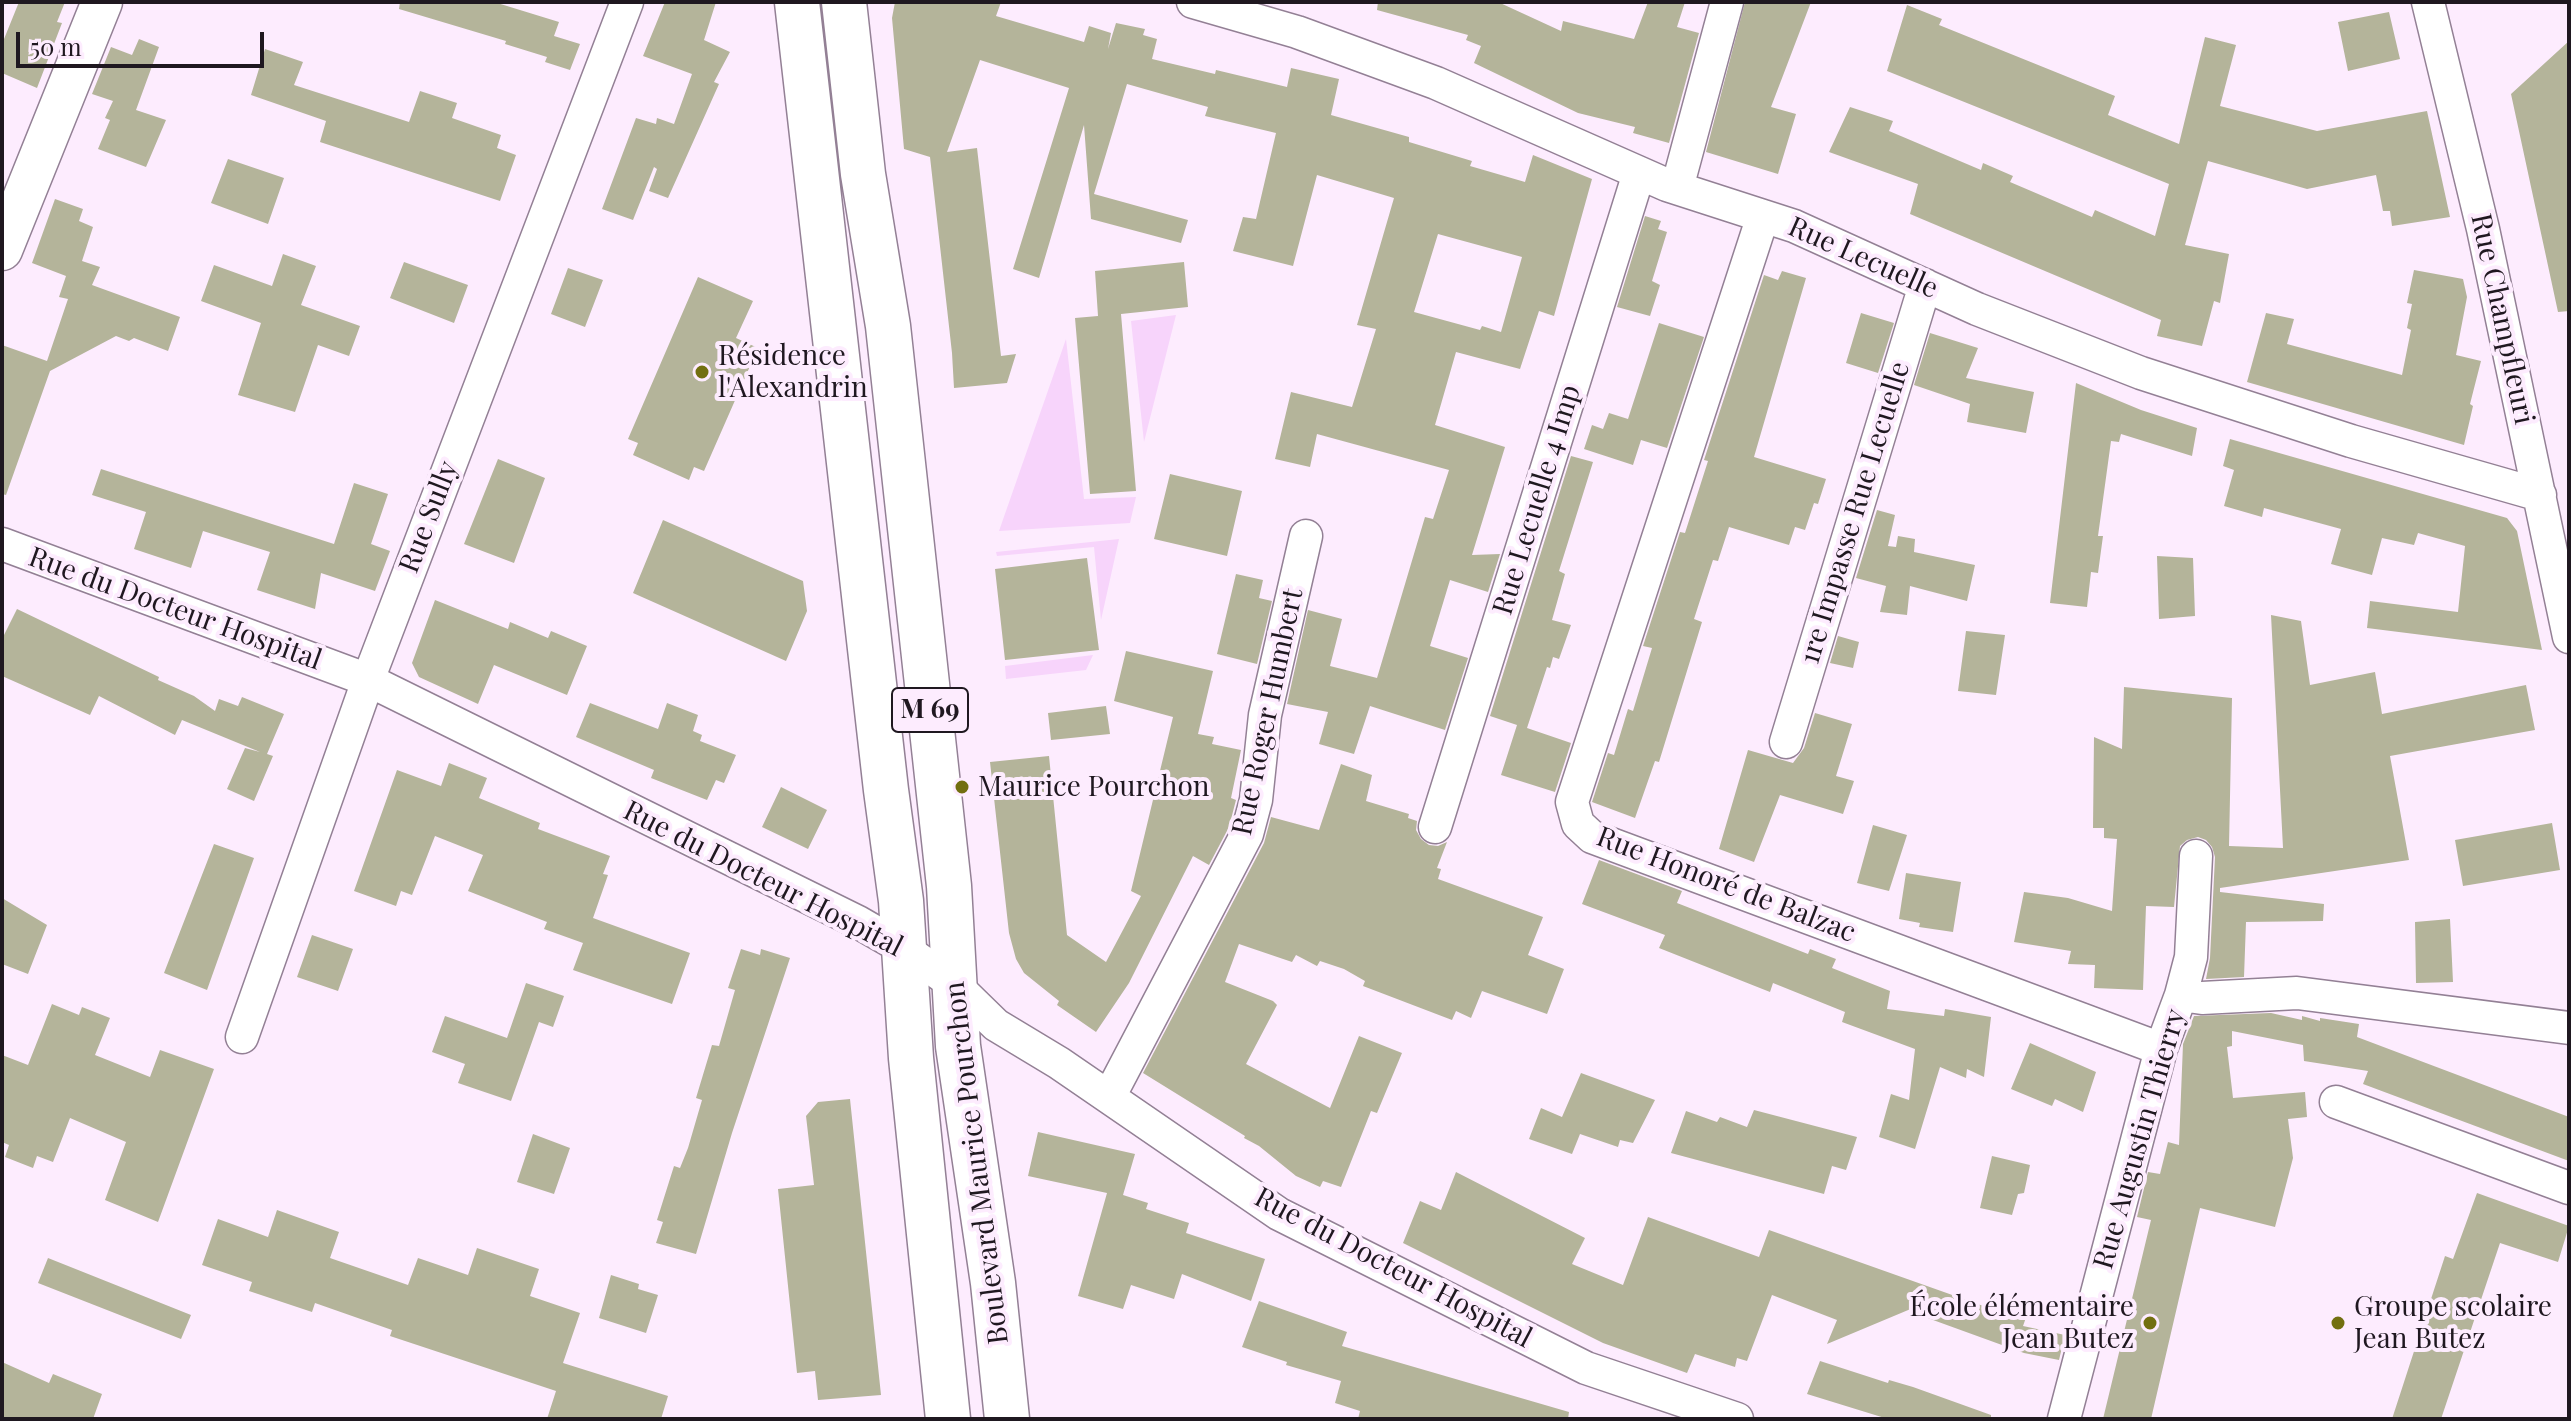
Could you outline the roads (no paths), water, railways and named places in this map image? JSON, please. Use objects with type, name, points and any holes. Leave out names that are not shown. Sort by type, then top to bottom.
[{"type":"main road","name":"Boulevard Maurice Pourchon","points":[[797,2],[901,901],[911,1058],[948,1419]]},
{"type":"main road","name":"Boulevard Maurice Pourchon","points":[[844,2],[863,174],[888,326],[949,886],[958,1046],[993,1283],[1007,1419]]},
{"type":"street","points":[[2,250],[14,184],[102,2]]},
{"type":"street","name":"Rue Sully","points":[[242,1037],[368,680],[627,2]]},
{"type":"street","name":"Rue Lecuelle","points":[[1193,2],[1297,32],[1436,83],[1639,173],[1794,226],[1977,309],[2141,373],[2540,495]]},
{"type":"street","points":[[1677,188],[1727,2]]},
{"type":"street","name":"Rue Champfleuri","points":[[2428,2],[2483,229],[2569,637]]},
{"type":"street","name":"Rue Lecuelle 4 Imp","points":[[1435,827],[1639,173]]},
{"type":"street","name":"Rue Honoré de Balzac","points":[[1763,216],[1572,802],[1578,824],[1592,837],[2161,1049]]},
{"type":"street","name":"1re Impasse Rue Lecuelle","points":[[1786,742],[1925,285]]},
{"type":"street","name":"Rue Roger Humbert","points":[[1109,1097],[1247,834],[1256,800],[1265,715],[1306,536]]},
{"type":"street","name":"Rue du Docteur Hospital","points":[[2,544],[368,680],[858,922],[903,948],[955,985],[996,1025],[1109,1097],[1279,1214],[1586,1368],[1737,1419]]},
{"type":"street","name":"Rue Augustin Thierry","points":[[2064,1419],[2161,1049],[2191,957],[2196,856]]},
{"type":"street","points":[[2181,995],[2202,998],[2297,993],[2569,1028]]},
{"type":"street","points":[[2336,1102],[2569,1188]]},
{"type":"place","name":"Résidence l'Alexandrin","points":[[702,372]]},
{"type":"place","name":"Maurice Pourchon","points":[[962,787]]},
{"type":"place","name":"École élémentaire Jean Butez","points":[[2150,1323]]},
{"type":"place","name":"Groupe scolaire Jean Butez","points":[[2338,1323]]}]
